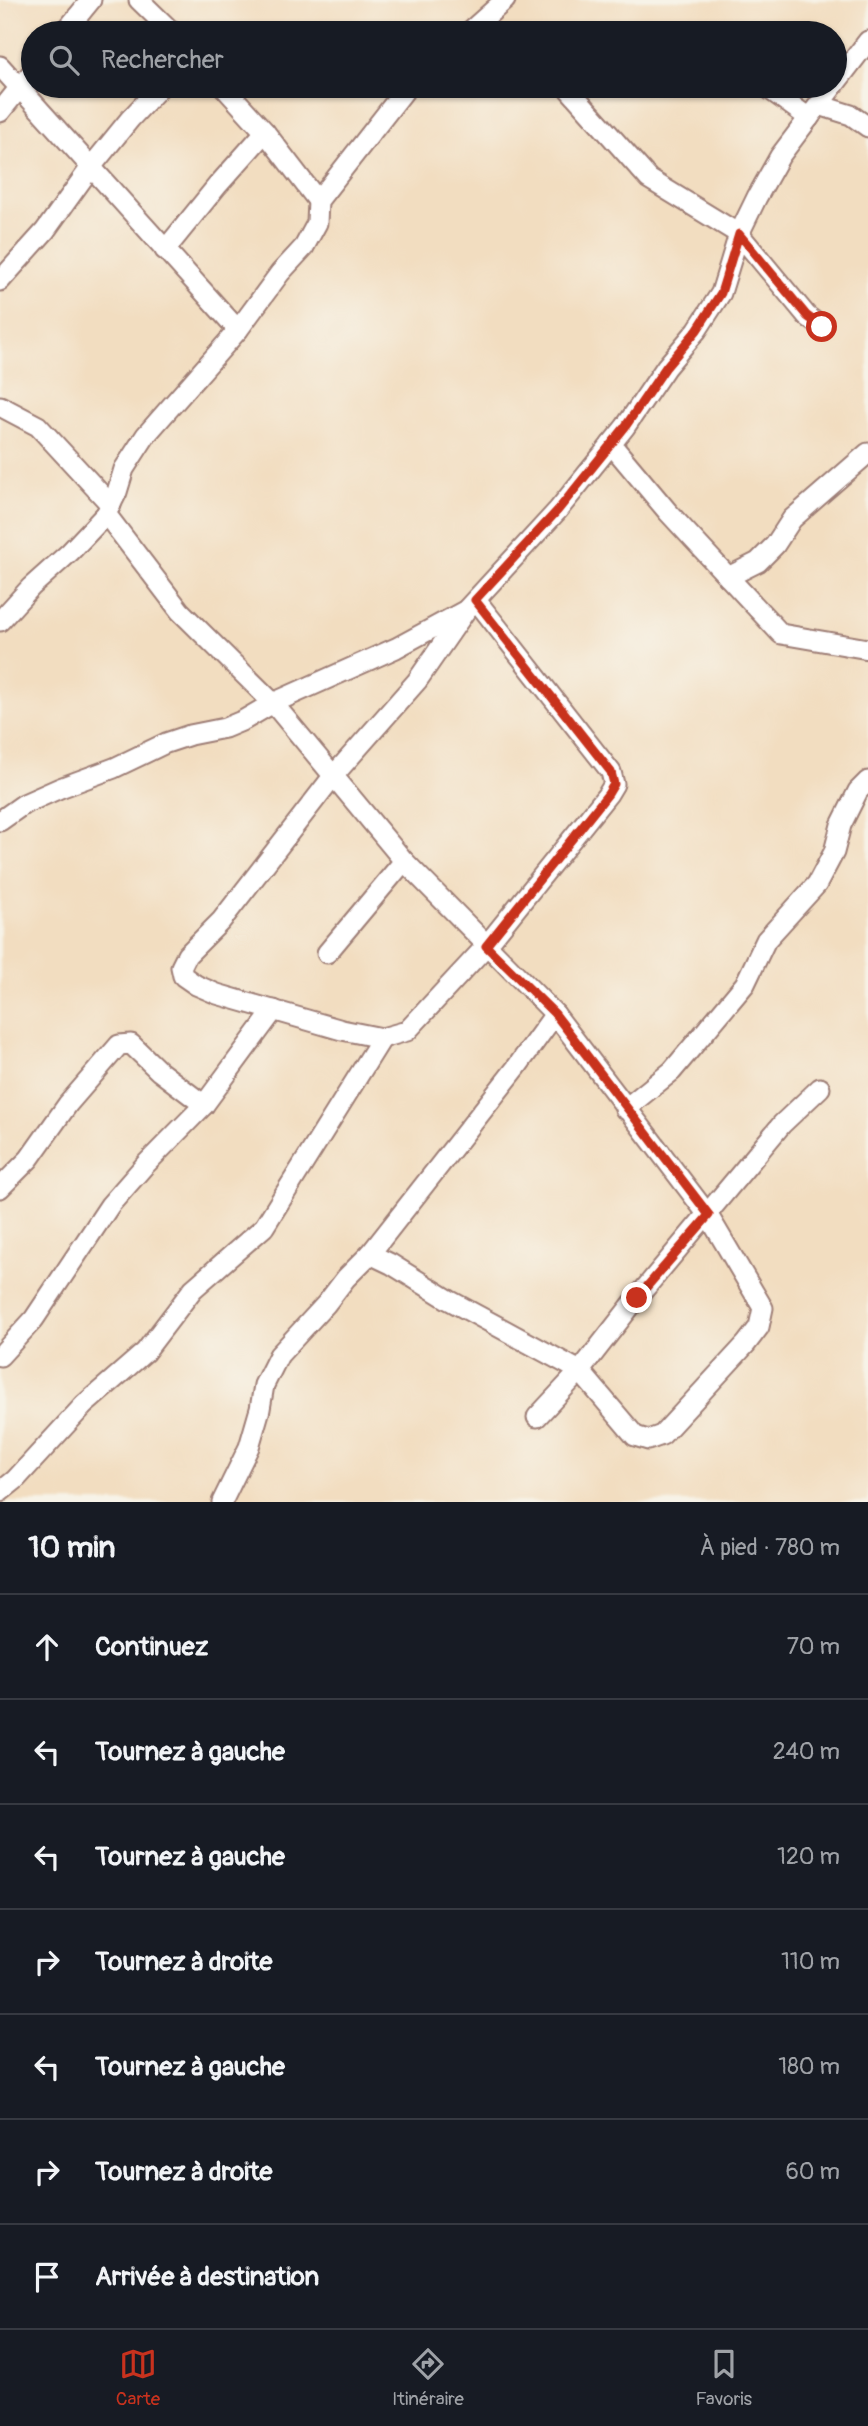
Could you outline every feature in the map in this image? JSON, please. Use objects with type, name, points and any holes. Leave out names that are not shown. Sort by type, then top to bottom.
[{"type":"street","points":[[74,21],[91,0]]},
{"type":"street","points":[[139,0],[161,21]]},
{"type":"street","points":[[481,21],[505,0]]},
{"type":"street","points":[[847,68],[868,41]]},
{"type":"street","points":[[0,66],[19,88]]},
{"type":"street","points":[[0,112],[21,86]]},
{"type":"street","points":[[28,98],[238,330]]},
{"type":"street","points":[[0,281],[45,231],[91,167],[150,98]]},
{"type":"street","points":[[234,98],[265,132],[318,201]]},
{"type":"street","points":[[0,621],[108,510],[124,469],[146,435],[238,330],[280,273],[304,247],[317,223],[318,201],[399,98]]},
{"type":"street","points":[[577,98],[649,180],[739,234],[807,316],[822,327]]},
{"type":"street","points":[[788,98],[814,112],[860,115],[868,127]]},
{"type":"street","points":[[471,605],[611,772],[614,784],[608,794],[486,946],[407,1031],[382,1038],[274,1010],[196,985],[183,976],[181,967],[187,955],[221,921],[334,775],[417,681],[471,605],[558,510],[697,330],[721,293],[739,234],[780,156],[824,98]]},
{"type":"street","points":[[165,250],[265,132]]},
{"type":"street","points":[[0,406],[38,426],[108,510],[180,611],[273,703],[404,861],[555,1014],[625,1109],[709,1215],[763,1308],[758,1326],[746,1344],[662,1435],[648,1440],[635,1436],[580,1371],[370,1254]]},
{"type":"street","points":[[611,444],[668,512],[782,634],[868,649]]},
{"type":"street","points":[[728,577],[758,562],[775,545],[792,519],[868,453]]},
{"type":"street","points":[[0,821],[24,804],[114,768],[166,743],[225,728],[244,720],[273,703],[396,648],[471,605]]},
{"type":"street","points":[[625,1109],[672,1071],[745,984],[766,940],[817,884],[834,852],[841,825],[858,791],[867,782]]},
{"type":"street","points":[[327,953],[404,861]]},
{"type":"street","points":[[0,1356],[34,1318],[110,1205],[204,1105],[274,1010]]},
{"type":"street","points":[[222,1502],[249,1447],[264,1385],[279,1354],[370,1254],[555,1014]]},
{"type":"street","points":[[0,1492],[15,1480],[84,1405],[145,1352],[193,1289],[264,1227],[382,1038]]},
{"type":"street","points":[[0,1188],[29,1159],[68,1104],[119,1045],[131,1044],[159,1071],[204,1105]]},
{"type":"street","points":[[537,1418],[580,1371],[782,1124],[820,1088]]},
{"type":"route","points":[[637,1298],[709,1215],[625,1109],[555,1014],[486,946],[614,784],[611,772],[475,600],[558,510],[625,427],[666,367],[697,330],[721,293],[739,234],[807,316],[822,327]]}]
